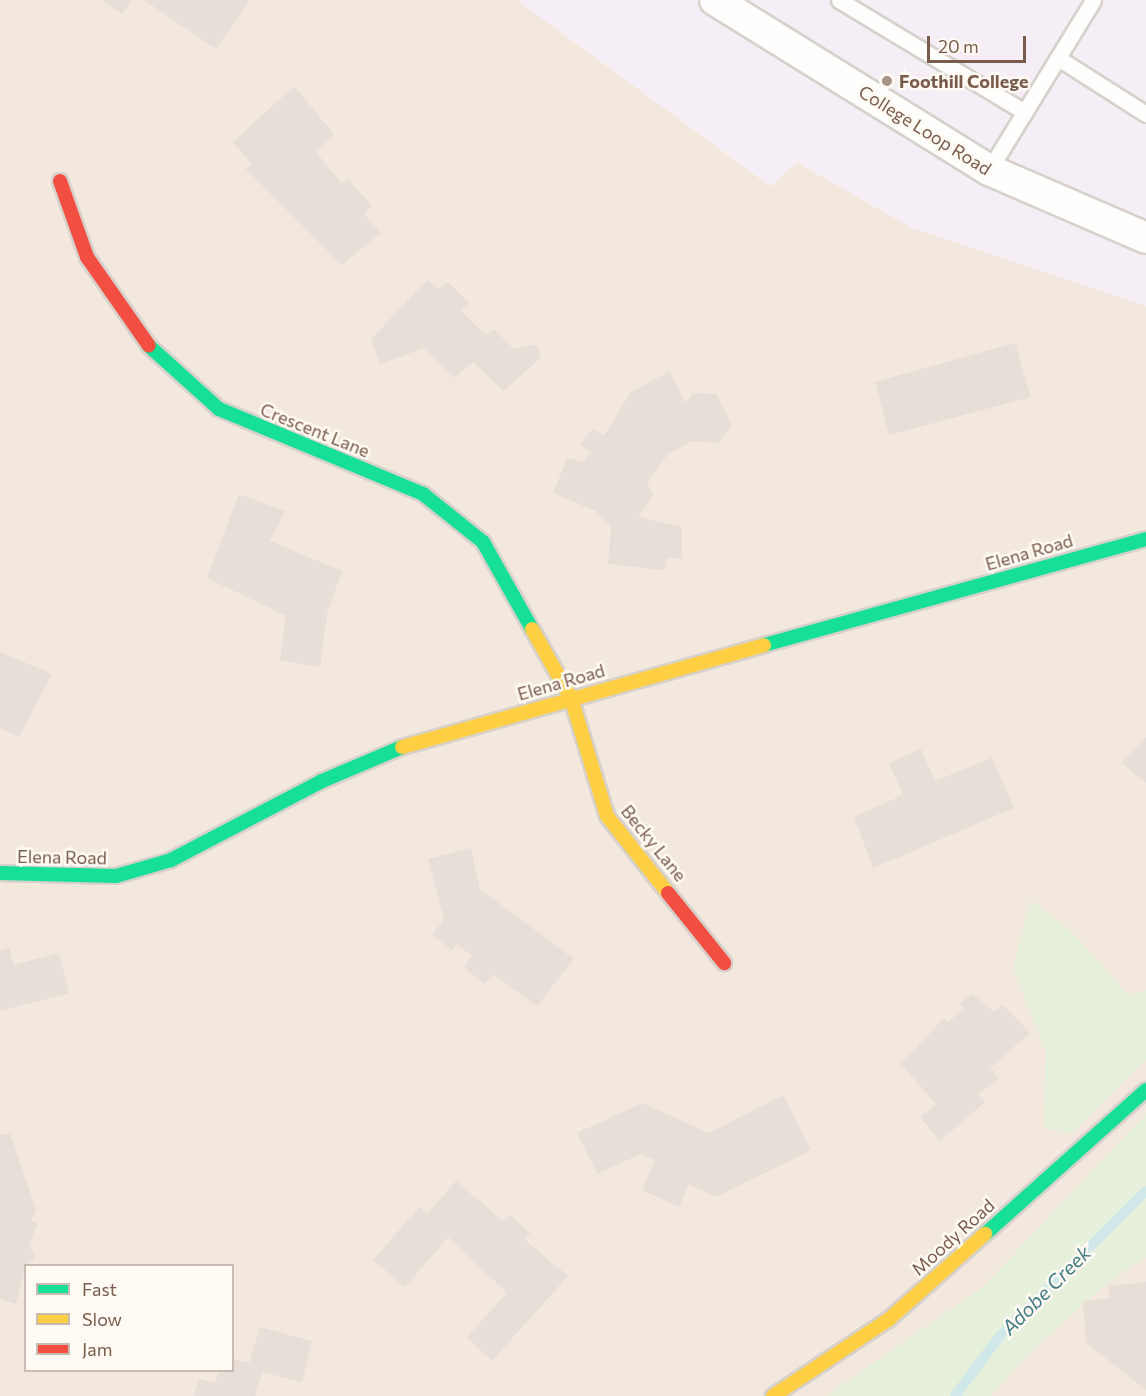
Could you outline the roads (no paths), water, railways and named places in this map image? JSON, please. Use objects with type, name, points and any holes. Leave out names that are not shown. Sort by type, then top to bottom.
[{"type":"street","name":"College Loop Road","points":[[717,0],[988,170],[1146,238]]},
{"type":"street","name":"Crescent Lane","points":[[60,181],[87,257],[157,357],[219,409],[423,494],[483,542],[571,698]]},
{"type":"street","name":"Elena Road","points":[[0,873],[116,876],[171,860],[322,781],[413,742],[1146,539]]},
{"type":"street","name":"Becky Lane","points":[[571,698],[607,816],[724,963]]},
{"type":"street","name":"Moody Road","points":[[773,1396],[888,1320],[1146,1090]]},
{"type":"lane","points":[[839,0],[1025,112]]},
{"type":"lane","points":[[988,170],[1093,0]]},
{"type":"lane","points":[[1058,58],[1146,114]]},
{"type":"waterway","name":"Adobe Creek","points":[[955,1396],[999,1337],[1146,1191]]},
{"type":"place","name":"Foothill College","points":[[887,81]]}]
